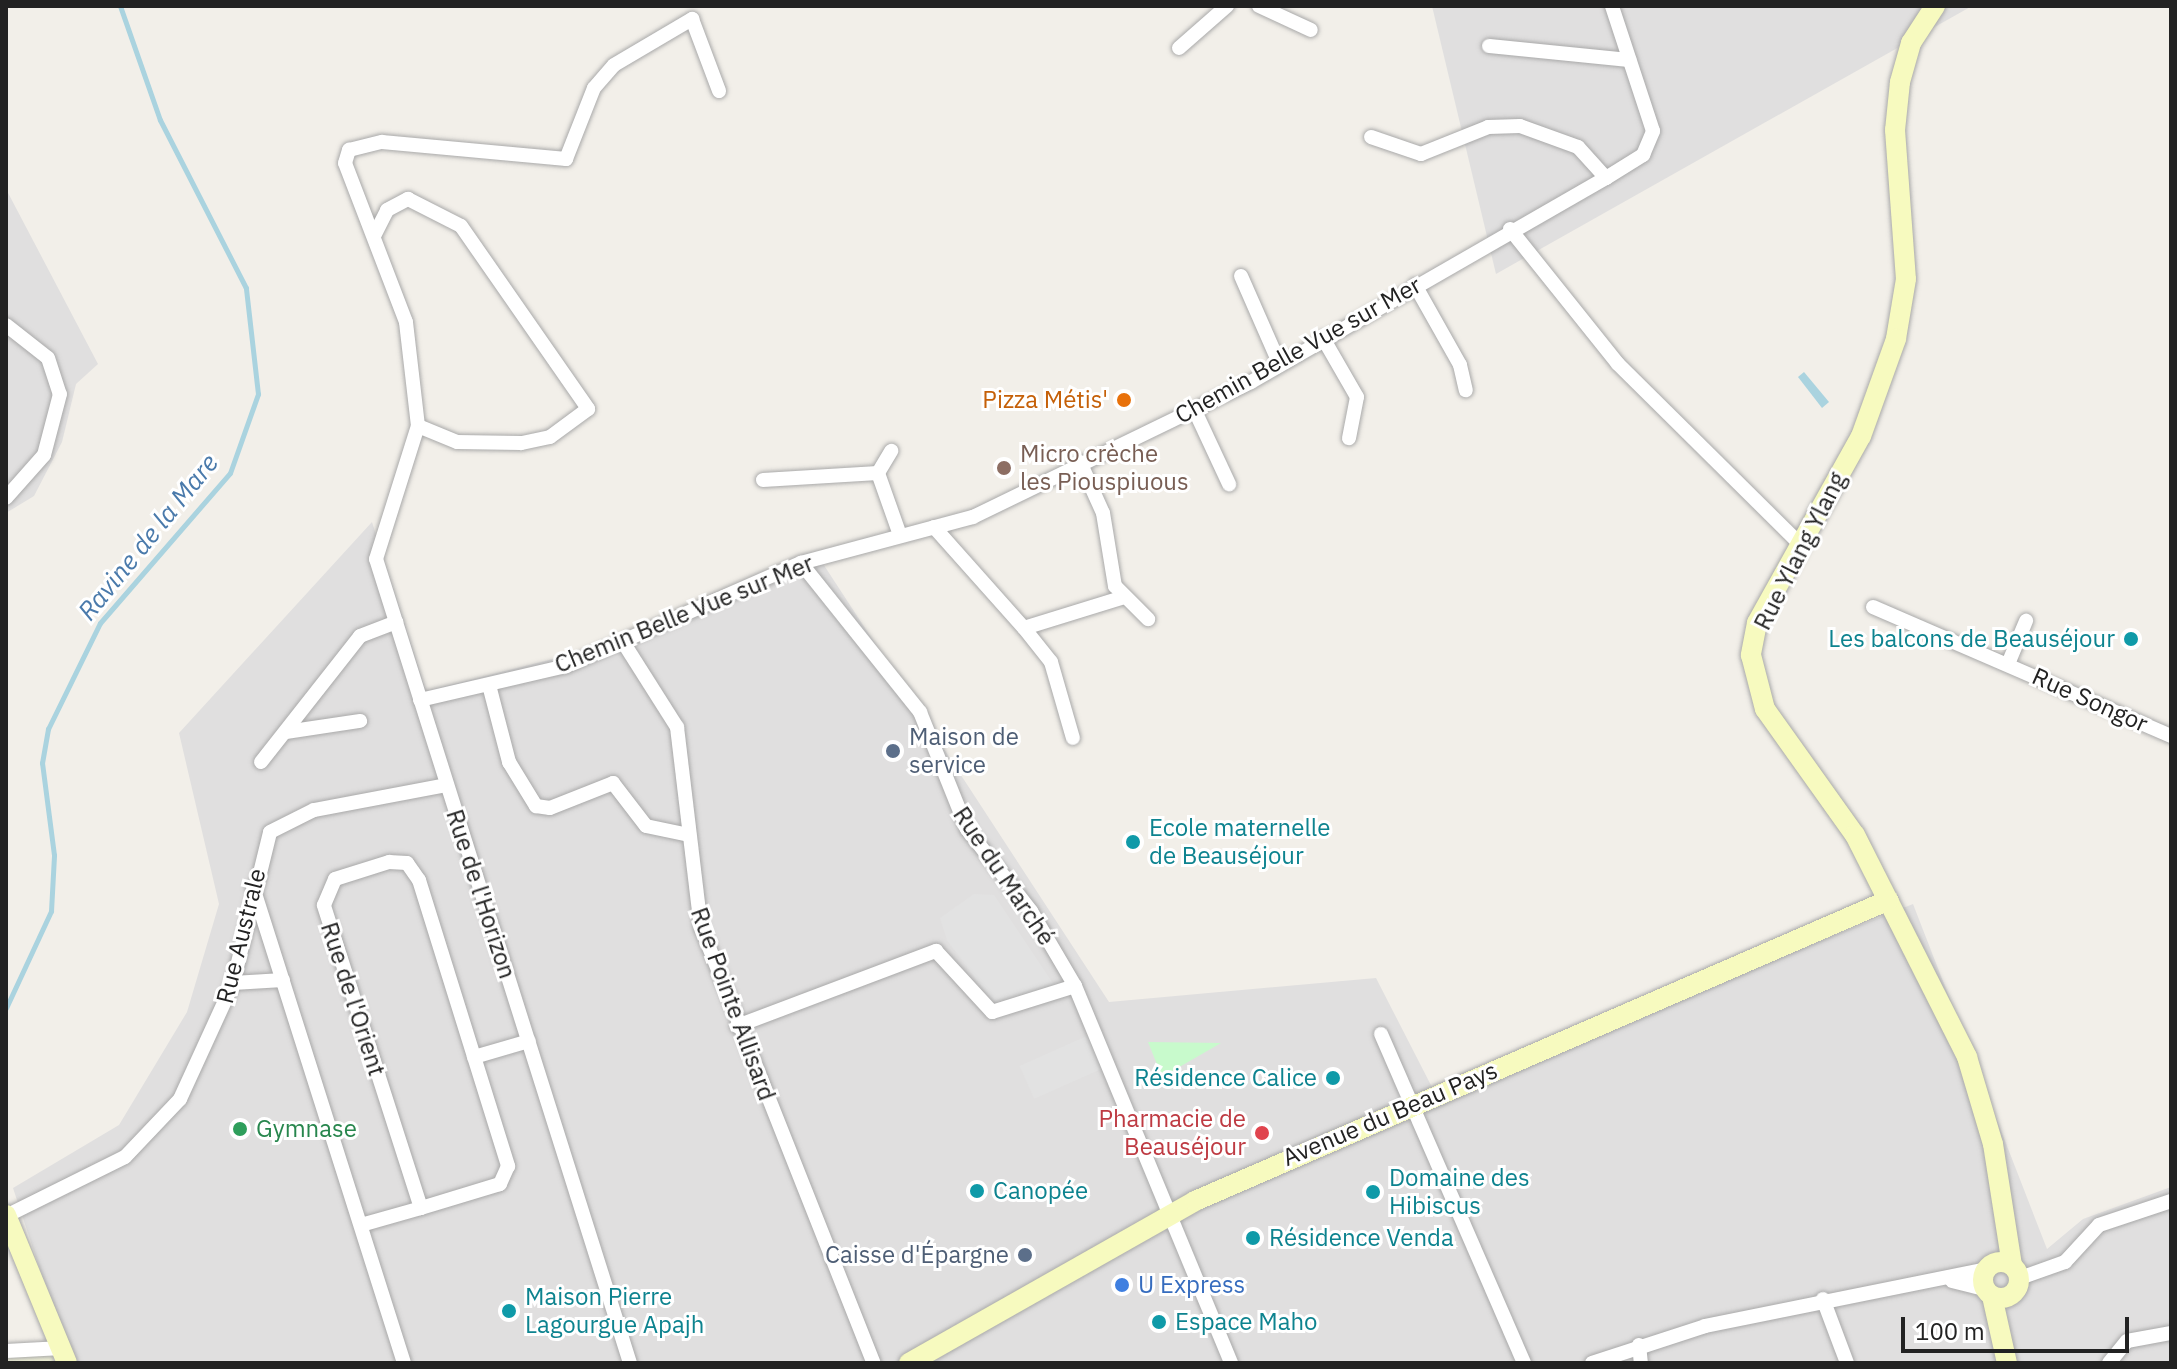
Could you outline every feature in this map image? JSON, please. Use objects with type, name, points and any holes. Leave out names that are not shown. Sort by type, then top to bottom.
[{"type":"street","points":[[1179,48],[1227,6]]},
{"type":"street","points":[[1259,6],[1311,30]]},
{"type":"street","points":[[1489,46],[1629,60],[1612,6]]},
{"type":"street","name":"Rue Ylang Ylang","points":[[1935,6],[1911,43],[1900,82],[1895,130],[1906,279],[1896,339],[1861,436],[1757,623],[1756,685],[1889,900],[1972,1071],[2016,1272]]},
{"type":"street","points":[[374,236],[387,210],[408,199],[461,226],[588,409],[562,430],[521,443],[457,442],[418,426],[408,386],[410,335],[345,163],[364,143],[566,159],[594,88],[614,65],[692,19],[719,91]]},
{"type":"street","name":"Chemin Belle Vue sur Mer","points":[[420,700],[489,685],[623,642],[801,563],[973,517],[1080,462],[1195,411],[1643,155],[1653,131],[1629,60]]},
{"type":"street","points":[[1371,137],[1421,154],[1488,127],[1520,126],[1578,147],[1606,178]]},
{"type":"street","points":[[1510,229],[1618,364],[1800,544]]},
{"type":"street","points":[[1241,276],[1280,365]]},
{"type":"street","points":[[1415,285],[1460,365],[1466,390]]},
{"type":"street","points":[[6,325],[48,358],[60,394],[44,455],[6,498]]},
{"type":"street","points":[[1323,338],[1357,397],[1349,438]]},
{"type":"street","points":[[1195,411],[1229,484]]},
{"type":"street","name":"Rue de l'Horizon","points":[[418,426],[375,548],[446,785],[630,1363]]},
{"type":"street","points":[[878,473],[891,451]]},
{"type":"street","points":[[1080,462],[1103,513],[1111,573],[1124,597],[1148,619]]},
{"type":"street","points":[[763,480],[878,473]]},
{"type":"street","points":[[878,473],[900,535]]},
{"type":"street","points":[[934,527],[1051,662],[1073,738]]},
{"type":"street","name":"Rue du Marché","points":[[801,563],[920,712],[967,829],[1031,911],[1075,986],[1231,1363]]},
{"type":"street","points":[[1024,628],[1124,597]]},
{"type":"street","name":"Rue Songor","points":[[1873,607],[2171,736]]},
{"type":"street","name":"Rue Songor","points":[[2008,664],[2026,621]]},
{"type":"street","points":[[261,762],[360,636],[396,622]]},
{"type":"street","name":"Rue Pointe Allisard","points":[[623,642],[677,727],[694,906],[737,1026],[874,1363]]},
{"type":"street","points":[[489,685],[509,762],[536,806],[550,808],[613,783],[646,826],[689,835]]},
{"type":"street","points":[[286,732],[360,721]]},
{"type":"street","name":"Rue Australe","points":[[6,1216],[125,1157],[180,1099],[233,983],[252,887],[270,832],[289,819],[446,785]]},
{"type":"street","name":"Rue de l'Orient","points":[[361,1225],[421,1208],[491,1188],[506,1175],[507,1155],[415,869],[389,862],[335,879],[325,895],[327,919],[421,1208]]},
{"type":"street","points":[[252,887],[404,1363]]},
{"type":"street","name":"Avenue du Beau Pays","points":[[909,1363],[1171,1212],[1889,900]]},
{"type":"street","points":[[737,1026],[940,951],[986,1010],[1038,999],[1075,986]]},
{"type":"street","points":[[233,983],[283,980]]},
{"type":"street","points":[[1381,1034],[1524,1363]]},
{"type":"street","points":[[474,1057],[529,1041]]},
{"type":"street","name":"Rue Ylang Ylang","points":[[1993,1283],[2001,1198]]},
{"type":"street","points":[[1592,1363],[1639,1345],[1823,1299],[1952,1281],[1993,1283],[2016,1272],[2065,1262],[2099,1225],[2171,1201]]},
{"type":"street","points":[[6,1216],[64,1356],[6,1351]]},
{"type":"street","points":[[1993,1283],[2016,1272]]},
{"type":"street","points":[[1993,1283],[2007,1363]]},
{"type":"street","points":[[1823,1299],[1847,1363]]},
{"type":"street","points":[[2109,1363],[2127,1341],[2171,1333]]},
{"type":"street","points":[[1639,1345],[1641,1363]]},
{"type":"shaded area","points":[[1432,6],[1972,6],[1496,274]]},
{"type":"shaded area","points":[[6,189],[98,364],[76,384],[62,442],[34,496],[6,513]]},
{"type":"shaded area","points":[[372,522],[426,691],[585,651],[816,553],[1109,1002],[1376,978],[1436,1095],[1913,904],[2047,1249],[2083,1219],[2171,1187],[2171,1363],[71,1363],[13,1188],[119,1125],[187,1012],[219,904],[179,733]]},
{"type":"shaded area","points":[[974,894],[994,895],[1054,985],[996,1006],[947,940],[940,918]]},
{"type":"shaded area","points":[[1089,1035],[1104,1068],[1034,1099],[1020,1066]]},
{"type":"green space","points":[[1148,1042],[1221,1043],[1162,1077]]},
{"type":"green space","points":[[52,1354],[54,1363],[6,1363],[6,1355]]},
{"type":"water","points":[[1804,372],[1829,402],[1822,408],[1798,377]]},
{"type":"waterway","name":"Ravine de la Mare","points":[[6,1008],[51,911],[54,855],[42,763],[48,729],[100,623],[230,473],[258,394],[246,288],[160,120],[120,6]]},
{"type":"place","name":"Pizza Métis'","points":[[1124,400]]},
{"type":"place","name":"Micro crèche les Piouspiuous","points":[[1004,468]]},
{"type":"place","name":"Les balcons de Beauséjour","points":[[2131,639]]},
{"type":"place","name":"Maison de service","points":[[893,751]]},
{"type":"place","name":"Ecole maternelle de Beauséjour","points":[[1133,842]]},
{"type":"place","name":"Résidence Calice","points":[[1333,1078]]},
{"type":"place","name":"Gymnase","points":[[240,1129]]},
{"type":"place","name":"Pharmacie de Beauséjour","points":[[1262,1133]]},
{"type":"place","name":"Canopée","points":[[977,1191]]},
{"type":"place","name":"Domaine des Hibiscus","points":[[1373,1192]]},
{"type":"place","name":"Résidence Venda","points":[[1253,1238]]},
{"type":"place","name":"Caisse d'Épargne","points":[[1025,1255]]},
{"type":"place","name":"U Express","points":[[1122,1285]]},
{"type":"place","name":"Maison Pierre Lagourgue Apajh","points":[[509,1311]]},
{"type":"place","name":"Espace Maho","points":[[1159,1322]]}]
